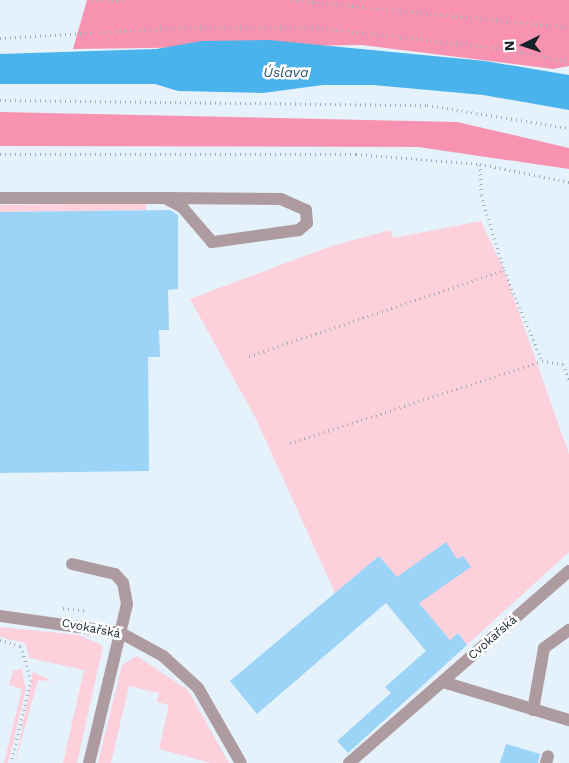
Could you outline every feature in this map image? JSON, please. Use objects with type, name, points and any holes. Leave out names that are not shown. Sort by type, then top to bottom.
[{"type":"street","points":[[0,198],[164,198],[281,199],[306,210],[307,223],[299,230],[212,242],[182,207],[164,198]]},
{"type":"street","points":[[72,564],[96,567],[123,583],[128,604],[89,763]]},
{"type":"street","name":"Cvokařská","points":[[349,763],[569,571]]},
{"type":"street","points":[[556,583],[569,580]]},
{"type":"street","name":"Cvokařská","points":[[0,616],[120,633],[163,656],[198,688],[241,763]]},
{"type":"street","points":[[533,710],[544,648],[569,630]]},
{"type":"street","points":[[443,682],[569,720]]},
{"type":"path","points":[[92,0],[126,0]]},
{"type":"path","points":[[292,0],[569,27]]},
{"type":"path","points":[[0,38],[175,28],[312,27],[506,49],[569,62]]},
{"type":"path","points":[[0,100],[427,105],[569,128]]},
{"type":"path","points":[[0,154],[356,154],[480,164],[569,182]]},
{"type":"path","points":[[480,164],[481,195],[504,270],[542,361]]},
{"type":"path","points":[[249,356],[504,270]]},
{"type":"path","points":[[290,443],[542,361],[563,364],[569,380]]},
{"type":"path","points":[[0,640],[22,646],[31,680],[11,763]]},
{"type":"shaded area","points":[[87,0],[569,0],[569,66],[553,69],[362,45],[73,49]]},
{"type":"shaded area","points":[[0,112],[457,122],[569,148],[569,169],[418,147],[0,146]]},
{"type":"shaded area","points":[[146,203],[146,210],[0,212],[0,205]]},
{"type":"shaded area","points":[[481,221],[504,270],[569,454],[569,552],[467,645],[458,633],[450,640],[379,556],[335,593],[256,419],[190,299],[331,246],[391,230],[393,238]]},
{"type":"shaded area","points":[[0,627],[79,635],[103,646],[77,763],[63,763],[84,670],[29,658],[25,643],[0,637]]},
{"type":"shaded area","points":[[137,656],[188,690],[229,763],[211,763],[159,749],[169,705],[157,702],[159,693],[129,686],[111,763],[98,763],[122,665]]},
{"type":"shaded area","points":[[22,669],[26,690],[8,763],[4,763],[22,689],[9,685],[13,671]]},
{"type":"shaded area","points":[[33,672],[52,681],[38,680],[15,763]]},
{"type":"water","name":"Úslava","points":[[269,40],[485,61],[569,75],[569,110],[483,95],[373,85],[323,85],[263,93],[178,91],[155,84],[0,84],[0,54],[156,49],[202,41]]},
{"type":"building","points":[[170,210],[178,215],[178,289],[168,290],[169,330],[159,330],[160,357],[148,357],[149,471],[0,473],[0,212]]},
{"type":"building","points":[[446,542],[457,559],[463,556],[471,567],[419,603],[450,640],[458,633],[467,645],[348,753],[337,741],[391,693],[385,687],[426,651],[386,603],[257,714],[230,681],[379,556],[397,577]]},
{"type":"building","points":[[506,744],[540,754],[538,763],[500,763]]}]
